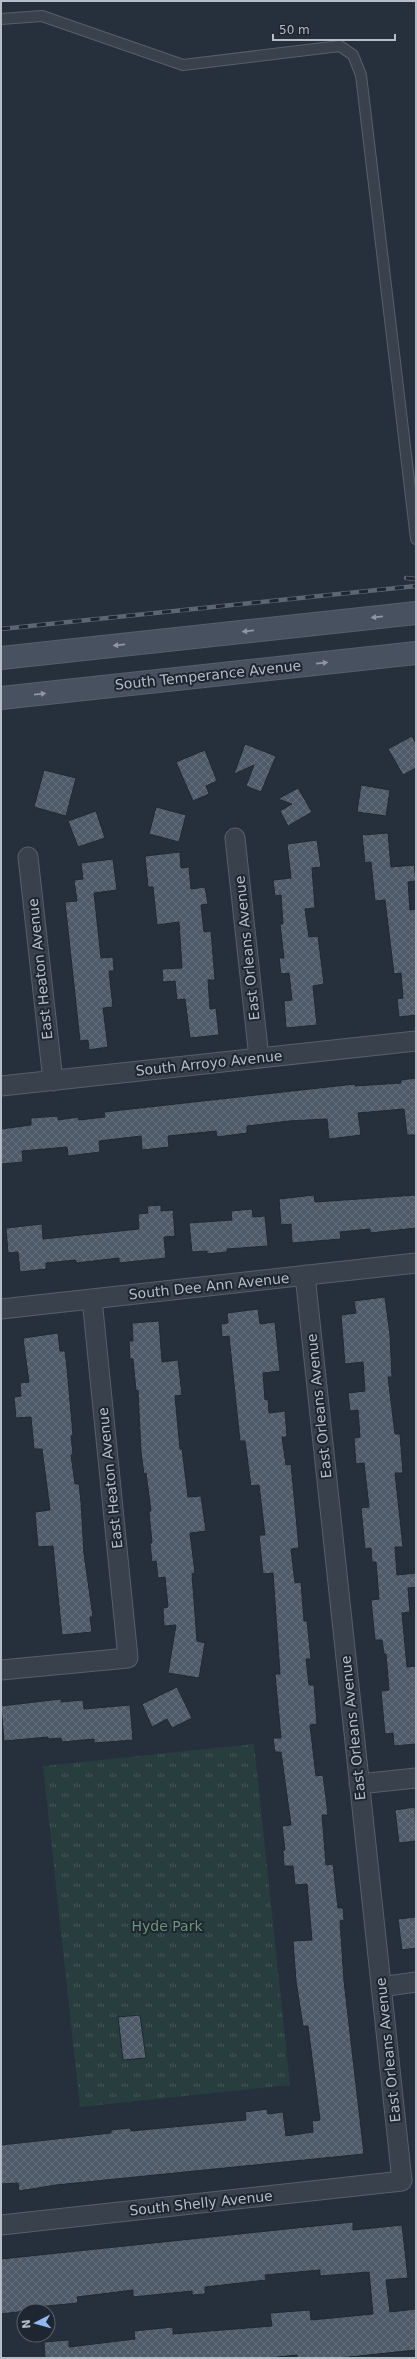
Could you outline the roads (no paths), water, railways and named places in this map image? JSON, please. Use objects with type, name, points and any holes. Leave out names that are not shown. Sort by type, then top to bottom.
[{"type":"main road","points":[[1,658],[416,613]]},
{"type":"main road","name":"South Temperance Avenue","points":[[1,698],[416,653]]},
{"type":"street","name":"East Orleans Avenue","points":[[235,838],[259,1058]]},
{"type":"street","name":"East Heaton Avenue","points":[[28,857],[53,1081]]},
{"type":"street","name":"South Arroyo Avenue","points":[[1,1086],[416,1040]]},
{"type":"street","name":"South Dee Ann Avenue","points":[[1,1309],[416,1263]]},
{"type":"street","name":"East Orleans Avenue","points":[[305,1275],[402,2181]]},
{"type":"street","name":"East Heaton Avenue","points":[[1,1670],[128,1658],[92,1299]]},
{"type":"street","points":[[359,1784],[416,1778]]},
{"type":"street","points":[[381,1987],[416,1982]]},
{"type":"street","name":"South Shelly Avenue","points":[[1,2225],[402,2181]]},
{"type":"lane","points":[[1,19],[42,16],[183,65],[340,46],[353,55],[361,75],[416,539]]},
{"type":"railway","points":[[406,578],[416,579]]},
{"type":"railway","points":[[1,629],[416,586]]},
{"type":"park label","name":"Hyde Park","points":[[167,1926]]}]
